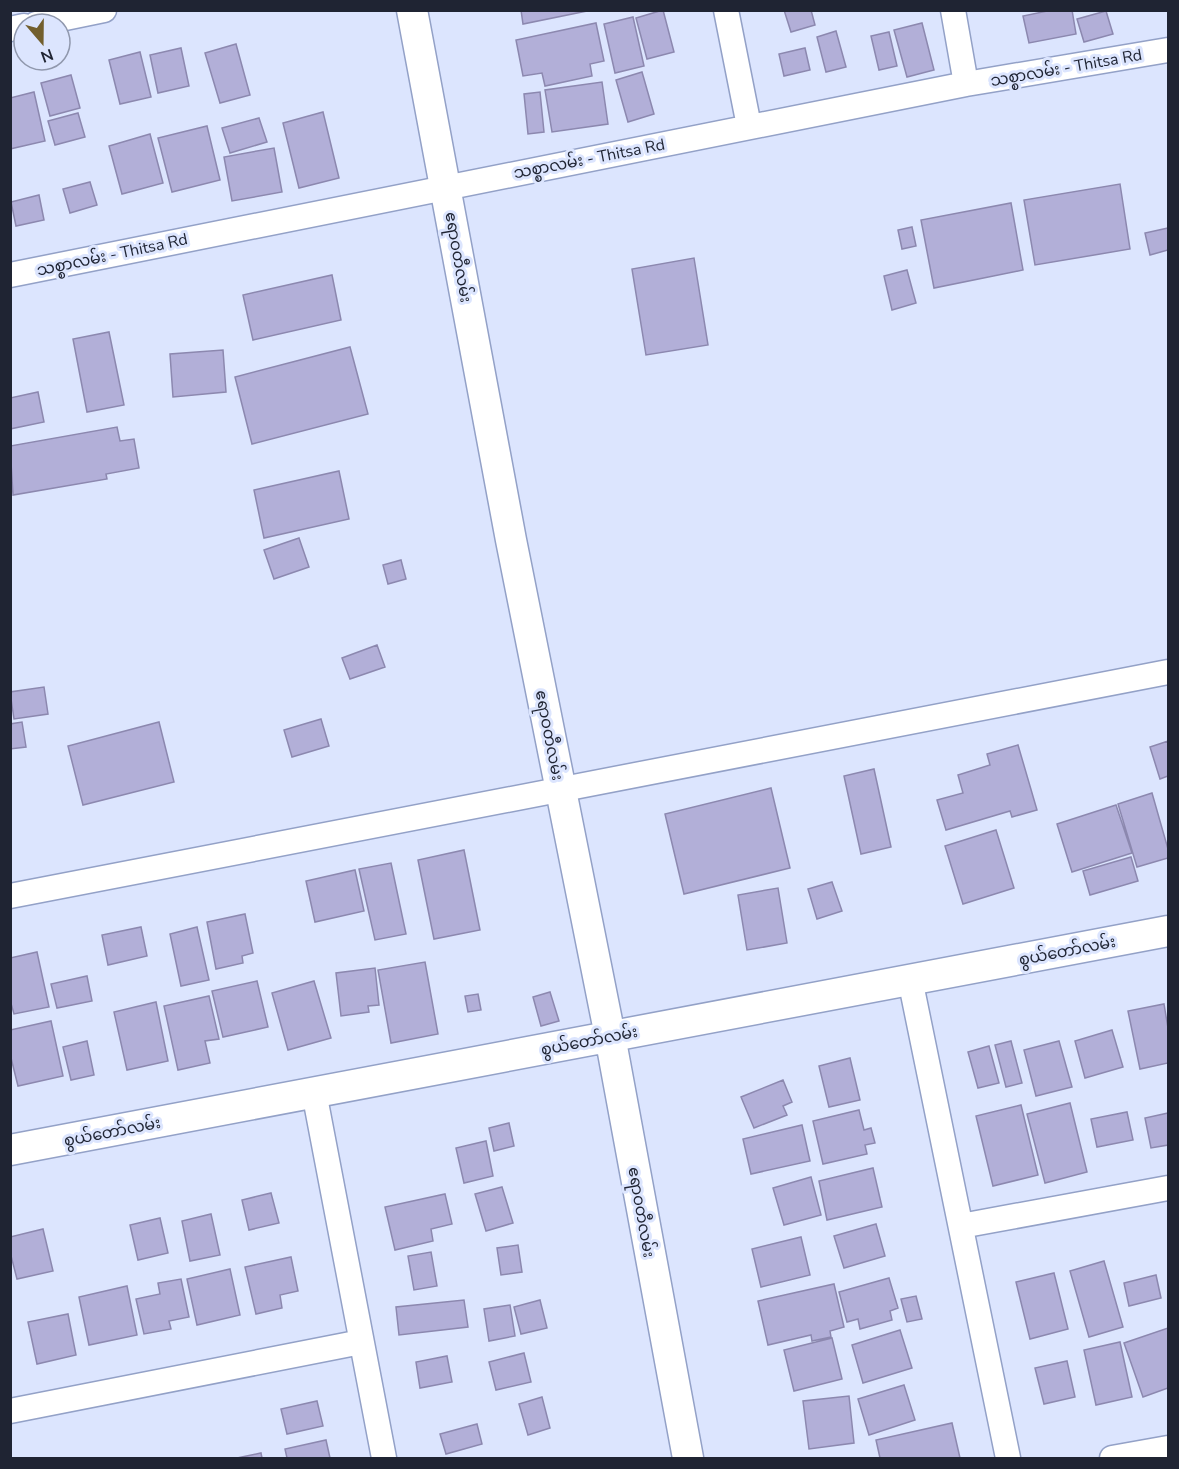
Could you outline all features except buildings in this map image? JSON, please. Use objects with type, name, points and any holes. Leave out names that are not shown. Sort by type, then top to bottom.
[{"type":"street","name":"ဧရာဝတီလမ်း","points":[[412,10],[610,1036],[688,1458]]},
{"type":"street","points":[[726,10],[749,126]]},
{"type":"street","points":[[954,10],[966,84]]},
{"type":"street","points":[[72,17],[103,11]]},
{"type":"street","name":"သစ္စာလမ်း - Thitsa Rd","points":[[10,274],[966,84],[1168,50]]},
{"type":"street","points":[[10,896],[1168,672]]},
{"type":"street","name":"စွယ်တော်လမ်း","points":[[10,1150],[1168,931]]},
{"type":"street","points":[[910,979],[1008,1458]]},
{"type":"street","points":[[314,1092],[384,1458]]},
{"type":"street","points":[[961,1226],[1168,1188]]},
{"type":"street","points":[[10,1411],[361,1342]]},
{"type":"street","points":[[1112,1458],[1168,1448]]}]
